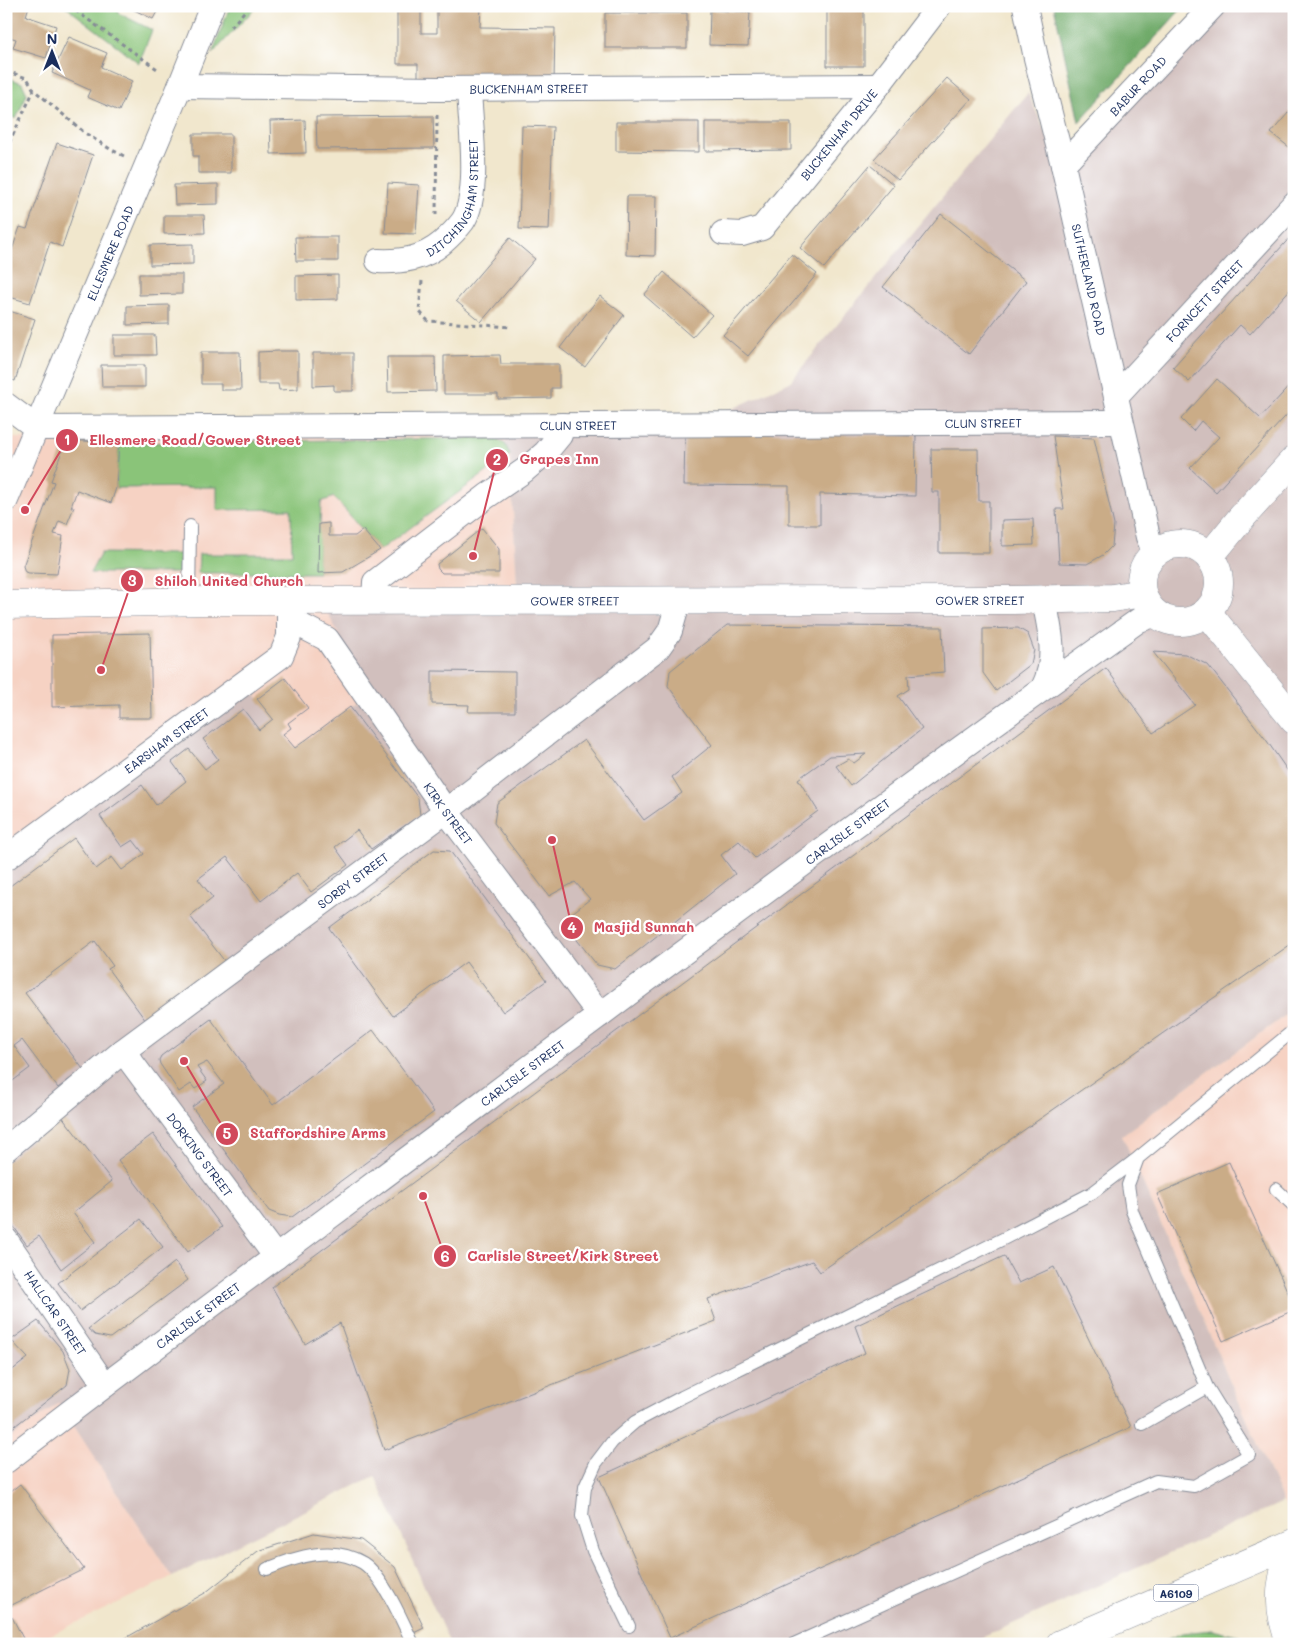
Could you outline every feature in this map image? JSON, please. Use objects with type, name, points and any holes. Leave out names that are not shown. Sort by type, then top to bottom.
[{"type":"main road","points":[[1209,557],[1242,516],[1294,460]]},
{"type":"main road","points":[[1177,544],[1200,549],[1209,557],[1217,570],[1219,585],[1216,600],[1207,612],[1196,619],[1183,622],[1171,621],[1159,616],[1150,609],[1142,593],[1141,579],[1143,570],[1155,553],[1165,547],[1177,544]]},
{"type":"main road","name":"GOWER STREET","points":[[6,605],[189,602],[289,611],[374,602],[1044,600],[1113,598],[1142,593]]},
{"type":"main road","points":[[1207,612],[1294,720]]},
{"type":"main road","points":[[1291,1644],[1280,1609],[1284,1570],[1292,1544]]},
{"type":"main road","name":"A6109","points":[[1060,1644],[1292,1544]]},
{"type":"street","name":"ELLESMERE ROAD","points":[[6,500],[212,6]]},
{"type":"street","name":"BUCKENHAM DRIVE","points":[[723,233],[742,234],[762,228],[878,86],[939,6]]},
{"type":"street","name":"SUTHERLAND ROAD","points":[[1025,6],[1148,537],[1155,553]]},
{"type":"street","name":"BABUR ROAD","points":[[1063,165],[1213,6]]},
{"type":"street","name":"BUCKENHAM STREET","points":[[180,86],[437,89],[878,86]]},
{"type":"street","name":"DITCHINGHAM STREET","points":[[378,261],[397,262],[414,258],[430,250],[452,234],[464,220],[470,201],[473,170],[468,89]]},
{"type":"street","name":"FORNCETT STREET","points":[[1116,396],[1294,204]]},
{"type":"street","points":[[6,404],[37,428]]},
{"type":"street","name":"CLUN STREET","points":[[37,428],[1121,422]]},
{"type":"street","points":[[374,602],[376,582],[539,458],[560,435],[562,425]]},
{"type":"street","name":"SORBY STREET","points":[[6,1149],[123,1051],[446,810],[658,648],[670,631],[679,600]]},
{"type":"street","points":[[1042,688],[1048,677],[1053,649],[1044,600]]},
{"type":"street","name":"KIRK STREET","points":[[289,611],[326,640],[446,810],[600,1015]]},
{"type":"street","name":"EARSHAM STREET","points":[[6,858],[281,656],[289,637],[289,611]]},
{"type":"street","name":"CARLISLE STREET","points":[[6,1461],[105,1384],[1042,688],[1139,620],[1150,616],[1159,616]]},
{"type":"street","name":"DORKING STREET","points":[[123,1051],[276,1258]]},
{"type":"street","name":"HALLCAR STREET","points":[[6,1240],[105,1384]]},
{"type":"lane","points":[[189,602],[190,526]]},
{"type":"lane","points":[[629,1626],[593,1552],[582,1516],[585,1487],[596,1463],[612,1442],[635,1422],[682,1397],[995,1243],[1092,1193],[1138,1158],[1294,1030]]},
{"type":"lane","points":[[794,1644],[1156,1481],[1194,1486],[1249,1455],[1207,1388],[1132,1211],[1128,1185],[1138,1158]]},
{"type":"lane","points":[[1276,1189],[1294,1206]]},
{"type":"lane","points":[[1142,1424],[1207,1388]]},
{"type":"lane","points":[[267,1569],[300,1557],[322,1553],[344,1555],[364,1563],[379,1579],[400,1615],[413,1644]]},
{"type":"path","points":[[71,7],[180,86]]},
{"type":"path","points":[[6,71],[27,78],[34,90],[86,133],[110,149],[145,166]]},
{"type":"path","points":[[437,89],[430,250],[419,311],[428,321],[511,327]]},
{"type":"path","points":[[6,150],[34,90]]},
{"type":"shaded area","points":[[1216,6],[1294,6],[1294,1009],[1122,1135],[1283,1502],[968,1644],[450,1644],[375,1476],[172,1577],[59,1403],[6,1441],[6,858],[246,682],[295,748],[350,707],[370,695],[324,606],[518,604],[510,455],[505,444],[510,432],[685,431],[790,382],[1028,93],[1065,177]]},
{"type":"shaded area","points":[[510,432],[505,444],[510,455],[518,604],[350,707],[295,748],[246,682],[6,858],[6,438]]},
{"type":"shaded area","points":[[1294,1009],[1294,1522],[1283,1502],[1122,1135]]},
{"type":"shaded area","points":[[59,1402],[172,1577],[32,1644],[6,1644],[6,1441]]},
{"type":"green space","points":[[65,6],[119,6],[118,13],[152,30],[139,63]]},
{"type":"green space","points":[[230,6],[257,6],[212,54]]},
{"type":"green space","points":[[1054,6],[1184,6],[1079,122]]},
{"type":"green space","points":[[6,77],[22,83],[27,94],[16,119],[6,114]]},
{"type":"green space","points":[[494,438],[505,444],[510,455],[380,550],[334,497],[321,502],[318,573],[198,573],[199,554],[292,554],[291,509],[217,510],[217,487],[116,488],[119,443]]},
{"type":"green space","points":[[101,553],[180,554],[179,573],[90,573]]},
{"type":"green space","points":[[1212,1630],[1254,1640],[1258,1644],[1156,1644],[1182,1633]]},
{"type":"building","points":[[6,6],[29,6],[26,16],[56,26],[46,58],[13,48],[16,39],[6,36]]},
{"type":"building","points":[[126,6],[160,6],[153,19]]},
{"type":"building","points":[[397,6],[421,6],[421,33],[437,33],[437,6],[481,6],[480,27],[555,28],[554,82],[418,80],[418,64],[397,64]]},
{"type":"building","points":[[827,6],[864,6],[864,66],[827,66]]},
{"type":"building","points":[[710,10],[750,12],[748,46],[709,45]]},
{"type":"building","points":[[605,13],[687,13],[687,48],[605,48]]},
{"type":"building","points":[[69,37],[107,53],[101,67],[132,81],[119,111],[87,97],[90,90],[52,73]]},
{"type":"building","points":[[947,78],[971,99],[898,180],[874,159]]},
{"type":"building","points":[[1294,106],[1294,151],[1271,133]]},
{"type":"building","points":[[433,116],[434,148],[317,149],[316,117]]},
{"type":"building","points":[[305,120],[306,153],[271,154],[270,121]]},
{"type":"building","points":[[616,122],[699,122],[699,152],[616,151]]},
{"type":"building","points":[[705,122],[791,122],[791,150],[705,151]]},
{"type":"building","points":[[522,126],[553,127],[549,230],[519,229]]},
{"type":"building","points":[[193,134],[231,134],[231,173],[198,173],[198,156],[193,156]]},
{"type":"building","points":[[57,143],[93,155],[62,247],[50,242],[30,303],[6,296],[6,267],[20,227],[27,229]]},
{"type":"building","points":[[870,165],[894,185],[824,268],[800,248]]},
{"type":"building","points":[[388,183],[419,185],[416,234],[385,233]]},
{"type":"building","points":[[218,184],[218,204],[175,205],[174,185]]},
{"type":"building","points":[[627,196],[656,196],[655,256],[626,255]]},
{"type":"building","points":[[941,214],[1026,281],[969,354],[883,287]]},
{"type":"building","points":[[164,215],[204,215],[205,233],[164,234]]},
{"type":"building","points":[[1294,233],[1294,285],[1250,334],[1240,325],[1189,382],[1173,367]]},
{"type":"building","points":[[295,237],[338,237],[338,261],[296,261]]},
{"type":"building","points":[[510,238],[535,259],[481,322],[456,301]]},
{"type":"building","points":[[193,244],[193,264],[150,265],[150,245]]},
{"type":"building","points":[[792,254],[817,274],[748,356],[723,335]]},
{"type":"building","points":[[664,272],[712,315],[692,337],[644,295]]},
{"type":"building","points":[[139,274],[182,274],[182,294],[139,295]]},
{"type":"building","points":[[338,275],[338,299],[296,300],[296,276]]},
{"type":"building","points":[[600,296],[624,315],[585,367],[560,348]]},
{"type":"building","points":[[169,305],[169,324],[127,325],[127,306]]},
{"type":"building","points":[[6,310],[35,319],[15,381],[6,378]]},
{"type":"building","points":[[114,335],[155,335],[156,355],[114,355]]},
{"type":"building","points":[[298,351],[298,389],[279,390],[278,384],[258,384],[258,352]]},
{"type":"building","points":[[201,352],[240,352],[241,390],[221,390],[221,384],[201,384]]},
{"type":"building","points":[[313,353],[353,353],[353,391],[334,391],[334,385],[313,386]]},
{"type":"building","points":[[500,355],[501,364],[559,364],[559,388],[551,388],[551,398],[498,399],[498,394],[444,394],[444,356]]},
{"type":"building","points":[[387,357],[435,357],[436,391],[388,392]]},
{"type":"building","points":[[101,365],[145,365],[145,387],[102,387]]},
{"type":"building","points":[[1217,379],[1260,418],[1294,381],[1294,407],[1216,492],[1190,468],[1219,437],[1201,421],[1193,431],[1181,419]]},
{"type":"building","points":[[685,431],[916,436],[915,496],[820,494],[820,525],[789,525],[789,486],[684,485]]},
{"type":"building","points":[[1053,436],[1094,438],[1114,525],[1112,546],[1103,555],[1087,564],[1059,563],[1056,509],[1064,509]]},
{"type":"building","points":[[66,440],[119,443],[116,488],[111,503],[77,490],[71,507],[74,507],[67,524],[59,521],[54,534],[63,536],[57,574],[25,572],[23,566],[54,482],[51,481]]},
{"type":"building","points":[[931,449],[978,449],[979,501],[989,501],[989,553],[939,553],[939,492],[932,492]]},
{"type":"building","points":[[1033,519],[1034,545],[1002,546],[1002,520]]},
{"type":"building","points":[[329,523],[329,536],[355,536],[363,530],[380,550],[343,572],[318,573],[319,524]]},
{"type":"building","points":[[482,528],[499,549],[499,573],[442,573],[438,569],[437,564]]},
{"type":"building","points":[[727,625],[942,627],[944,672],[908,675],[909,689],[898,696],[922,729],[851,786],[836,766],[848,759],[854,763],[866,754],[830,756],[798,779],[818,811],[755,858],[739,841],[721,855],[735,874],[615,969],[597,965],[562,921],[590,899],[575,882],[549,896],[494,823],[497,803],[584,740],[644,820],[682,793],[672,777],[712,745],[668,686],[670,671]]},
{"type":"building","points":[[1018,628],[1028,634],[1034,650],[1031,664],[996,691],[983,673],[983,629]]},
{"type":"building","points":[[150,633],[152,718],[119,718],[119,705],[52,707],[52,635]]},
{"type":"building","points":[[1153,652],[1185,654],[1208,665],[1267,741],[1294,780],[1294,942],[820,1272],[812,1261],[708,1299],[716,1321],[384,1450],[340,1323],[305,1344],[272,1287],[1106,668],[1153,733],[1195,705]]},
{"type":"building","points":[[432,671],[515,672],[515,712],[468,712],[469,705],[432,704]]},
{"type":"building","points":[[285,678],[308,708],[288,723],[291,728],[283,734],[295,748],[350,707],[418,798],[420,815],[371,849],[357,830],[335,847],[348,865],[311,892],[297,873],[261,901],[227,857],[198,879],[213,898],[190,916],[226,963],[146,1021],[108,969],[113,966],[95,941],[25,993],[83,1069],[58,1088],[22,1040],[14,1046],[30,1068],[6,1086],[6,889],[74,838],[96,869],[112,857],[122,870],[144,854],[133,840],[122,847],[100,816],[142,785],[156,805],[186,781],[172,762],[189,749],[205,769],[218,759],[203,739],[243,709],[259,730],[273,719],[257,699]]},
{"type":"building","points":[[434,850],[450,851],[546,981],[503,1012],[466,962],[393,1016],[329,928]]},
{"type":"building","points":[[211,1019],[273,1105],[373,1030],[434,1112],[292,1217],[269,1211],[192,1107],[224,1084],[207,1062],[197,1067],[207,1081],[195,1089],[191,1084],[179,1092],[160,1064],[161,1056]]},
{"type":"building","points":[[61,1115],[112,1181],[73,1213],[95,1242],[61,1269],[39,1236],[27,1245],[6,1216],[6,1162]]},
{"type":"building","points":[[153,1134],[222,1227],[188,1252],[118,1160]]},
{"type":"building","points":[[1229,1162],[1294,1306],[1294,1310],[1223,1341],[1157,1194]]},
{"type":"building","points":[[141,1219],[163,1247],[80,1311],[58,1283]]},
{"type":"building","points":[[1004,1256],[1019,1283],[1054,1267],[1131,1427],[670,1638],[599,1477],[865,1353],[855,1326]]},
{"type":"building","points":[[175,1262],[188,1280],[110,1338],[95,1335],[88,1329]]},
{"type":"building","points":[[38,1321],[63,1351],[70,1369],[67,1385],[6,1433],[6,1375],[28,1358],[11,1340]]},
{"type":"building","points":[[20,1484],[84,1569],[6,1608],[6,1495]]},
{"type":"building","points":[[314,1533],[361,1540],[395,1567],[424,1628],[391,1644],[115,1644],[205,1593],[258,1551]]},
{"type":"building","points":[[12,1617],[26,1644],[6,1644],[6,1619]]},
{"type":"place","name":"Ellesmere Road/Gower Street","points":[[25,510]]},
{"type":"place","name":"Grapes Inn","points":[[473,556]]},
{"type":"place","name":"Shiloh United Church","points":[[101,670]]},
{"type":"place","name":"Masjid Sunnah","points":[[552,840]]},
{"type":"place","name":"Staffordshire Arms","points":[[184,1061]]},
{"type":"place","name":"Carlisle Street/Kirk Street","points":[[423,1196]]}]
